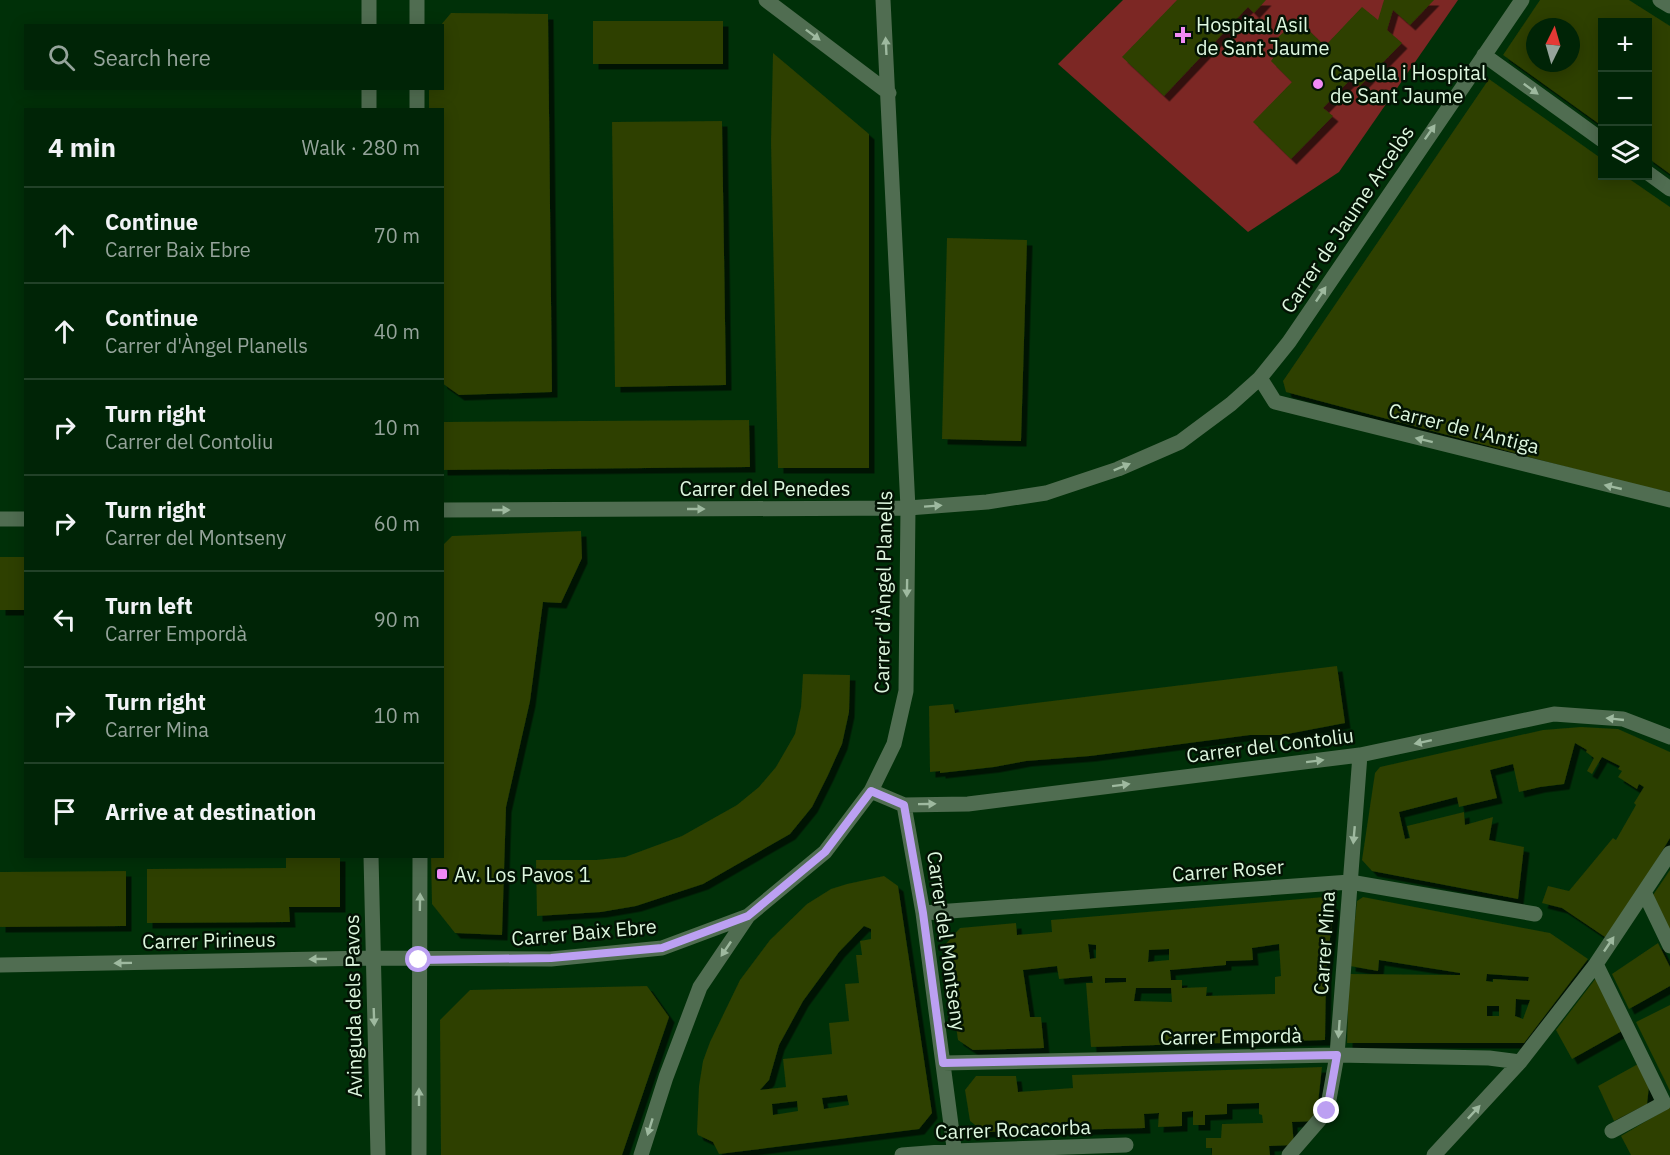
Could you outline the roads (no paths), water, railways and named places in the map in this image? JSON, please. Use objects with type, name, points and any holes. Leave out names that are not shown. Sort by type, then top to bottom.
[{"type":"street","points":[[369,0],[369,24]]},
{"type":"street","points":[[417,0],[417,24]]},
{"type":"street","points":[[766,0],[889,93]]},
{"type":"street","name":"Carrer d'Àngel Planells","points":[[641,1155],[666,1077],[700,987],[748,916],[825,852],[871,791],[894,744],[906,691],[908,508],[883,0]]},
{"type":"street","name":"Carrer de Jaume Arcelòs","points":[[1288,342],[1522,0]]},
{"type":"street","points":[[1660,0],[1670,6]]},
{"type":"street","points":[[1484,55],[1598,137]]},
{"type":"street","points":[[369,90],[369,108]]},
{"type":"street","points":[[417,90],[417,108]]},
{"type":"street","points":[[1652,176],[1670,189]]},
{"type":"street","name":"Carrer del Penedes","points":[[444,510],[908,508],[987,502],[1046,493],[1118,469],[1180,442],[1231,404],[1260,378],[1288,342]]},
{"type":"street","name":"Carrer de l'Antiga","points":[[1260,378],[1275,402],[1670,500]]},
{"type":"street","points":[[0,519],[24,519]]},
{"type":"street","name":"Carrer del Contoliu","points":[[871,791],[904,805],[968,804],[1360,755],[1554,714],[1623,719],[1670,737]]},
{"type":"street","name":"Carrer Mina","points":[[1289,1155],[1327,1111],[1337,1055],[1360,755]]},
{"type":"street","name":"Carrer del Montseny","points":[[904,805],[923,913],[954,1153]]},
{"type":"street","points":[[1434,1155],[1520,1062],[1596,964],[1670,853]]},
{"type":"street","name":"Avinguda dels Pavos","points":[[371,858],[378,1155]]},
{"type":"street","points":[[419,1155],[420,858]]},
{"type":"street","name":"Carrer Roser","points":[[923,913],[1350,882],[1535,914]]},
{"type":"street","points":[[1644,892],[1670,946]]},
{"type":"street","name":"Carrer Baix Ebre","points":[[419,960],[551,958],[662,948],[748,916]]},
{"type":"street","name":"Carrer Pirineus","points":[[0,965],[372,958],[419,960]]},
{"type":"street","points":[[1596,964],[1664,1102],[1612,1131]]},
{"type":"street","name":"Carrer Empordà","points":[[943,1063],[1337,1055],[1489,1058],[1520,1062]]},
{"type":"street","name":"Carrer Rocacorba","points":[[902,1155],[1126,1145]]},
{"type":"place","name":"Hospital Asil de Sant Jaume","points":[[1183,35]]},
{"type":"place","name":"Capella i Hospital de Sant Jaume","points":[[1318,84]]},
{"type":"place","name":"Av. Los Pavos 1","points":[[442,874]]}]
